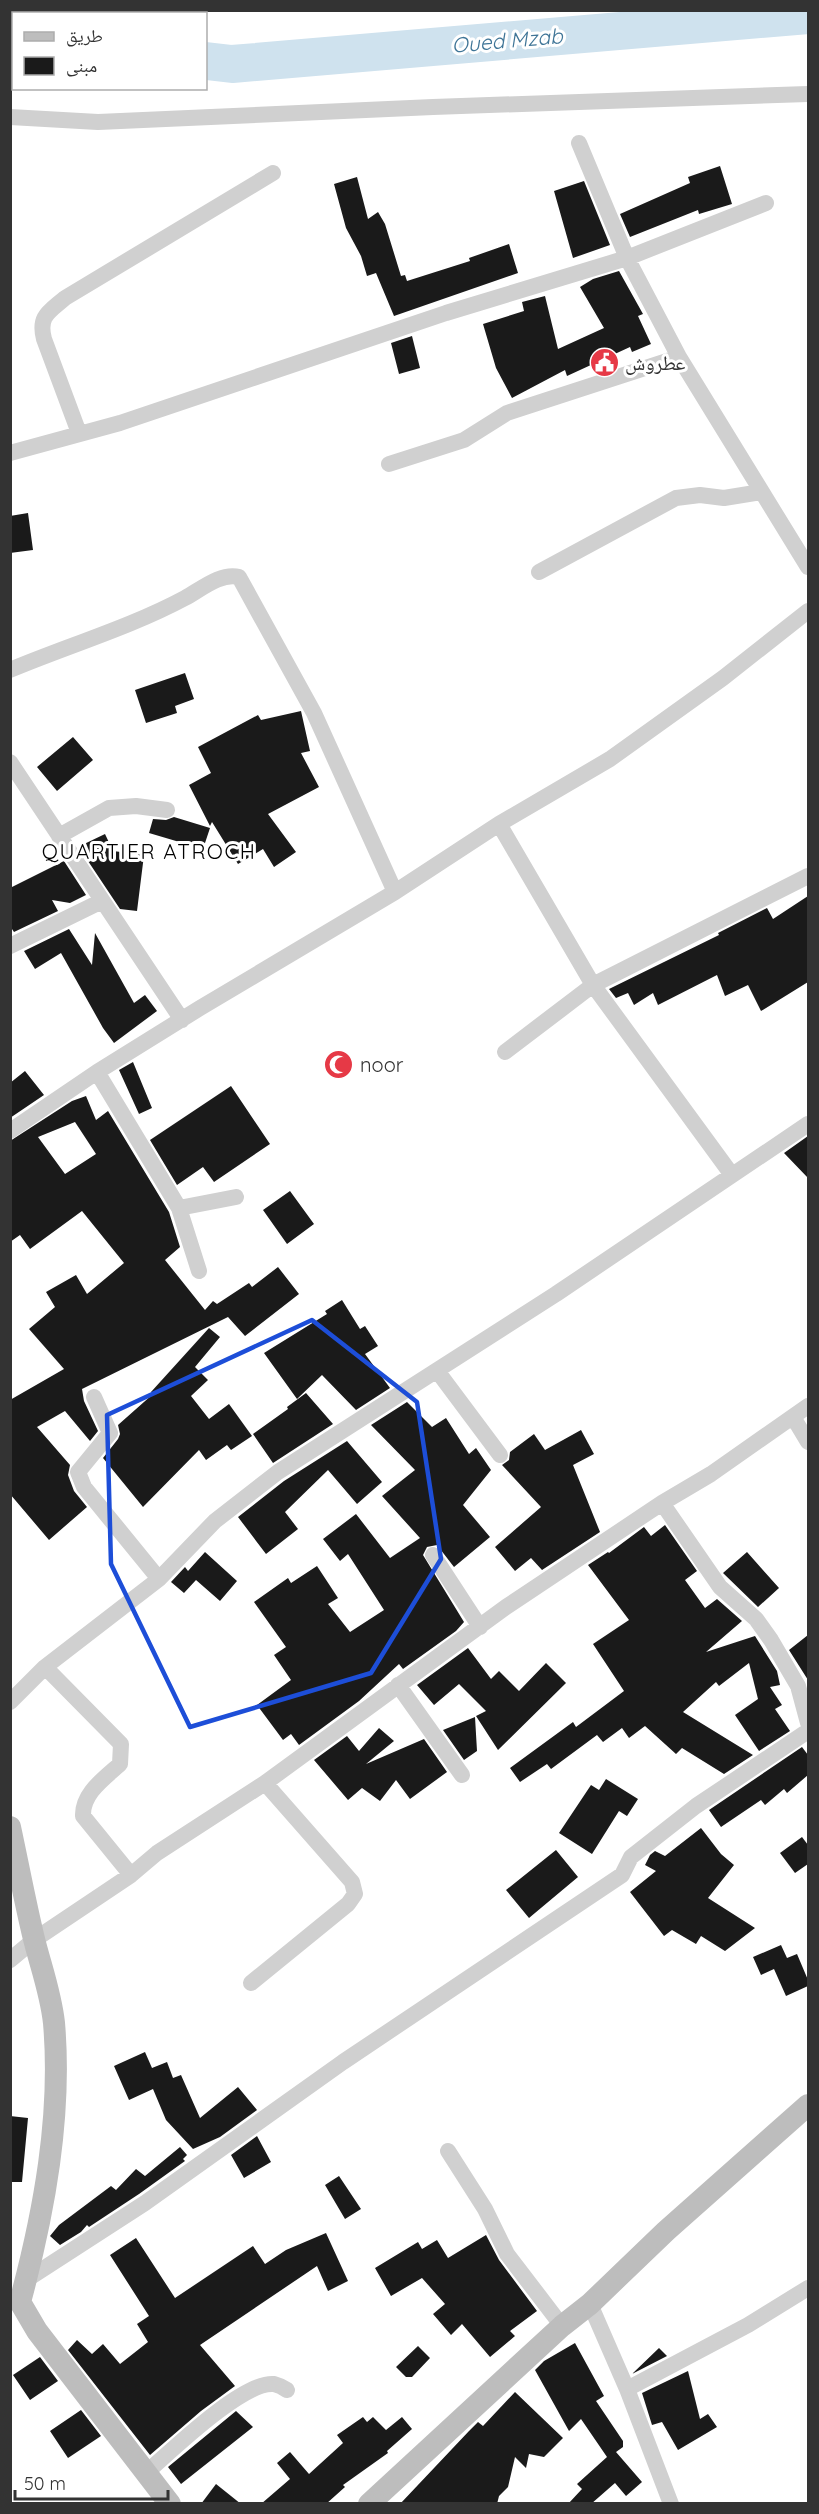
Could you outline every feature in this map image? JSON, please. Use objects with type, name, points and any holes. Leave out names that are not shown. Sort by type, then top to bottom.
[{"type":"main road","points":[[10,1827],[34,1940],[46,1978],[54,2021],[57,2072],[50,2161],[26,2280],[15,2305],[170,2504]]},
{"type":"main road","points":[[369,2504],[561,2326],[590,2304],[666,2231],[805,2113]]},
{"type":"street","points":[[10,117],[98,122],[421,107],[808,94]]},
{"type":"street","points":[[579,143],[627,258],[679,357],[808,567]]},
{"type":"street","points":[[79,433],[44,339],[41,326],[45,316],[65,298],[273,173]]},
{"type":"street","points":[[10,453],[120,423],[446,313],[627,258],[766,203]]},
{"type":"street","points":[[388,464],[464,440],[507,413],[679,357]]},
{"type":"street","points":[[539,572],[676,498],[700,495],[723,498],[761,492]]},
{"type":"street","points":[[10,670],[164,609],[218,579],[233,575],[239,577],[314,713],[395,892]]},
{"type":"street","points":[[10,1131],[97,1072],[395,892],[500,824],[610,759],[723,678],[808,611]]},
{"type":"street","points":[[10,762],[182,1020]]},
{"type":"street","points":[[59,836],[109,808],[136,806],[167,810]]},
{"type":"street","points":[[500,824],[593,985],[732,1175]]},
{"type":"street","points":[[505,1052],[593,985],[808,876]]},
{"type":"street","points":[[10,946],[102,901]]},
{"type":"street","points":[[97,1072],[179,1208],[199,1270]]},
{"type":"street","points":[[10,1702],[45,1667],[159,1579],[215,1521],[278,1472],[438,1372],[808,1124]]},
{"type":"street","points":[[179,1208],[236,1197]]},
{"type":"street","points":[[438,1372],[500,1455]]},
{"type":"street","points":[[94,1396],[110,1433],[78,1472],[84,1487],[159,1579]]},
{"type":"street","points":[[10,1960],[34,1940],[132,1875],[157,1853],[264,1782],[506,1607],[662,1503],[711,1474],[808,1406]]},
{"type":"street","points":[[793,1417],[808,1442]]},
{"type":"street","points":[[662,1503],[720,1587],[756,1619],[771,1640],[798,1686],[808,1723]]},
{"type":"street","points":[[433,1555],[480,1627]]},
{"type":"street","points":[[45,1667],[121,1744],[120,1764],[91,1791],[82,1804],[82,1816],[132,1875]]},
{"type":"street","points":[[398,1685],[462,1775]]},
{"type":"street","points":[[26,2280],[146,2203],[343,2062],[622,1875],[631,1857],[696,1806],[808,1731]]},
{"type":"street","points":[[251,1983],[348,1904],[355,1894],[352,1882],[264,1782]]},
{"type":"street","points":[[448,2151],[485,2209],[507,2254],[561,2326]]},
{"type":"street","points":[[627,2389],[748,2325],[808,2288]]},
{"type":"street","points":[[590,2304],[627,2389],[671,2504]]},
{"type":"street","points":[[146,2473],[236,2397],[274,2384],[287,2390]]},
{"type":"highlighted area","points":[[312,1320],[417,1402],[441,1559],[371,1673],[190,1727],[111,1564],[107,1415]]},
{"type":"building","points":[[720,166],[732,204],[699,214],[698,210],[630,237],[620,214],[690,183],[688,177]]},
{"type":"building","points":[[357,177],[368,219],[378,212],[385,224],[401,276],[405,275],[407,281],[470,261],[469,258],[509,244],[518,273],[394,316],[376,273],[367,276],[361,256],[346,228],[334,184]]},
{"type":"building","points":[[584,181],[610,245],[573,258],[554,191]]},
{"type":"building","points":[[619,271],[643,314],[638,316],[651,344],[632,352],[630,347],[567,376],[565,370],[512,398],[496,368],[483,324],[524,311],[522,302],[545,296],[558,349],[604,328],[580,287],[593,279]]},
{"type":"building","points":[[412,336],[420,368],[399,374],[391,343]]},
{"type":"building","points":[[28,513],[33,550],[10,553],[10,516]]},
{"type":"building","points":[[185,673],[194,699],[175,706],[177,713],[146,723],[135,690]]},
{"type":"building","points":[[301,711],[310,751],[301,753],[319,787],[268,814],[296,852],[274,867],[263,849],[238,864],[212,822],[210,826],[189,785],[211,773],[198,747],[258,715],[261,720]]},
{"type":"building","points":[[73,737],[93,760],[57,791],[37,767]]},
{"type":"building","points":[[174,817],[210,828],[203,849],[149,833],[153,819],[166,820]]},
{"type":"building","points":[[105,834],[113,851],[144,855],[137,911],[120,909],[82,852],[85,851],[82,845]]},
{"type":"building","points":[[64,861],[86,895],[70,903],[52,900],[58,911],[14,932],[10,926],[10,888]]},
{"type":"building","points":[[808,896],[808,982],[761,1011],[748,985],[725,996],[717,975],[658,1005],[653,993],[634,1005],[628,993],[616,998],[609,989],[719,935],[718,933],[767,908],[773,919]]},
{"type":"building","points":[[69,929],[92,965],[95,933],[134,1003],[145,995],[157,1011],[114,1043],[103,1028],[61,953],[35,969],[24,951]]},
{"type":"building","points":[[133,1062],[152,1108],[139,1114],[119,1070]]},
{"type":"building","points":[[25,1071],[44,1095],[10,1118],[10,1083]]},
{"type":"building","points":[[231,1086],[270,1144],[214,1182],[203,1167],[177,1185],[150,1140]]},
{"type":"building","points":[[86,1096],[96,1120],[108,1111],[169,1212],[180,1247],[165,1260],[205,1310],[213,1301],[217,1304],[249,1283],[252,1287],[278,1267],[299,1294],[245,1336],[228,1317],[82,1389],[84,1401],[98,1431],[90,1441],[65,1411],[37,1427],[70,1465],[68,1475],[74,1491],[87,1507],[49,1540],[10,1494],[10,1400],[64,1369],[29,1329],[55,1307],[46,1292],[76,1275],[87,1294],[124,1263],[82,1211],[30,1249],[20,1235],[10,1242],[10,1141],[72,1101]],"holes":[[[75,1122],[96,1154],[65,1174],[38,1137]]]},
{"type":"building","points":[[808,1136],[808,1178],[784,1153]]},
{"type":"building","points":[[290,1191],[314,1224],[287,1244],[263,1210]]},
{"type":"building","points":[[342,1300],[360,1329],[365,1326],[378,1346],[365,1354],[390,1388],[356,1410],[322,1375],[297,1399],[264,1353],[327,1314],[325,1311]]},
{"type":"building","points":[[209,1328],[220,1337],[195,1367],[208,1380],[191,1396],[209,1419],[229,1404],[252,1436],[231,1450],[227,1445],[206,1460],[199,1450],[143,1507],[103,1458],[118,1439],[120,1434],[118,1425],[153,1394],[151,1392]]},
{"type":"building","points":[[306,1393],[333,1424],[273,1463],[253,1434]]},
{"type":"building","points":[[407,1402],[432,1427],[446,1418],[469,1454],[476,1448],[491,1470],[463,1505],[490,1537],[454,1567],[437,1545],[427,1547],[423,1555],[464,1622],[456,1631],[403,1669],[399,1664],[359,1701],[299,1745],[291,1734],[283,1740],[257,1705],[291,1680],[274,1655],[286,1647],[254,1602],[288,1578],[291,1583],[317,1566],[338,1598],[328,1604],[350,1632],[384,1610],[348,1554],[340,1561],[323,1539],[356,1514],[390,1558],[420,1538],[382,1496],[415,1470],[371,1425]]},
{"type":"building","points":[[581,1430],[594,1454],[573,1465],[600,1532],[542,1570],[531,1558],[515,1571],[495,1547],[541,1507],[502,1465],[509,1460],[510,1452],[534,1434],[545,1450]]},
{"type":"building","points":[[347,1441],[382,1482],[357,1504],[328,1470],[285,1512],[298,1529],[266,1554],[238,1517],[284,1481]]},
{"type":"building","points":[[665,1525],[697,1571],[685,1580],[705,1608],[717,1599],[742,1621],[706,1652],[755,1636],[777,1671],[780,1685],[770,1687],[782,1705],[775,1709],[790,1731],[759,1751],[735,1715],[758,1699],[749,1663],[719,1686],[716,1682],[683,1712],[753,1755],[724,1774],[682,1748],[676,1754],[645,1726],[629,1738],[622,1728],[603,1742],[597,1735],[551,1769],[547,1764],[520,1782],[510,1768],[573,1722],[576,1727],[624,1691],[593,1644],[629,1620],[588,1565],[609,1553],[644,1527],[651,1536]]},
{"type":"building","points":[[205,1552],[237,1581],[220,1601],[196,1580],[184,1593],[171,1582],[185,1567],[188,1571]]},
{"type":"building","points":[[747,1552],[779,1588],[758,1607],[723,1573]]},
{"type":"building","points":[[808,1635],[808,1680],[789,1650]]},
{"type":"building","points":[[468,1648],[491,1679],[499,1671],[519,1691],[546,1663],[566,1683],[498,1750],[476,1716],[486,1711],[459,1684],[434,1705],[417,1685]]},
{"type":"building","points":[[475,1717],[477,1751],[464,1760],[443,1730]]},
{"type":"building","points":[[379,1728],[394,1741],[366,1764],[424,1739],[447,1772],[410,1799],[396,1780],[380,1801],[362,1788],[348,1800],[314,1760],[347,1736],[359,1751]]},
{"type":"building","points":[[802,1747],[808,1755],[808,1775],[787,1793],[784,1789],[765,1805],[761,1800],[721,1827],[709,1810]]},
{"type":"building","points":[[606,1779],[638,1799],[627,1816],[619,1811],[592,1854],[559,1833],[591,1785],[599,1790]]},
{"type":"building","points":[[701,1828],[721,1854],[734,1865],[708,1898],[755,1928],[725,1951],[701,1936],[696,1944],[672,1930],[664,1936],[630,1892],[656,1871],[645,1865],[650,1855],[655,1851],[665,1856]]},
{"type":"building","points":[[802,1837],[808,1845],[808,1864],[795,1873],[780,1853]]},
{"type":"building","points":[[556,1850],[578,1877],[529,1918],[506,1890]]},
{"type":"building","points":[[781,1945],[787,1958],[797,1954],[808,1980],[808,1986],[786,1996],[774,1969],[761,1975],[753,1957]]},
{"type":"building","points":[[145,2052],[152,2068],[167,2062],[173,2078],[181,2075],[200,2118],[238,2087],[257,2110],[220,2137],[193,2149],[166,2120],[153,2089],[129,2100],[114,2066]]},
{"type":"building","points":[[10,2116],[28,2118],[22,2182],[10,2182]]},
{"type":"building","points":[[257,2136],[271,2162],[244,2178],[231,2155]]},
{"type":"building","points":[[180,2147],[187,2155],[183,2159],[185,2161],[139,2194],[89,2227],[87,2225],[81,2232],[60,2245],[50,2236],[59,2225],[111,2186],[116,2190],[136,2169],[145,2176]]},
{"type":"building","points":[[339,2176],[361,2209],[345,2219],[325,2185]]},
{"type":"building","points":[[326,2233],[348,2281],[328,2291],[317,2266],[200,2345],[235,2386],[201,2411],[150,2455],[68,2350],[77,2340],[92,2354],[103,2344],[120,2364],[148,2342],[137,2324],[149,2316],[110,2255],[136,2238],[175,2298],[253,2246],[265,2264],[286,2250]]},
{"type":"building","points":[[486,2235],[499,2260],[537,2311],[510,2331],[515,2336],[490,2357],[462,2324],[451,2335],[433,2314],[445,2304],[422,2278],[391,2296],[375,2268],[418,2242],[422,2249],[437,2240],[448,2258]]},
{"type":"building","points":[[575,2343],[604,2396],[596,2401],[623,2441],[623,2447],[616,2452],[642,2482],[626,2496],[615,2483],[591,2504],[568,2504],[582,2489],[577,2484],[607,2457],[581,2419],[569,2431],[535,2370],[544,2361]]},
{"type":"building","points":[[418,2346],[430,2358],[412,2377],[406,2377],[396,2367]]},
{"type":"building","points":[[659,2348],[667,2356],[632,2374]]},
{"type":"building","points":[[40,2357],[58,2381],[30,2400],[13,2375]]},
{"type":"building","points":[[688,2371],[700,2419],[708,2414],[717,2427],[678,2450],[662,2422],[652,2425],[642,2393]]},
{"type":"building","points":[[515,2392],[563,2438],[544,2457],[529,2454],[526,2468],[515,2457],[508,2487],[499,2496],[497,2504],[400,2504],[478,2422],[483,2426]]},
{"type":"building","points":[[81,2410],[101,2436],[68,2458],[50,2431]]},
{"type":"building","points":[[236,2411],[253,2427],[181,2484],[168,2467]]},
{"type":"building","points":[[363,2417],[367,2422],[373,2417],[386,2430],[402,2417],[412,2429],[387,2451],[388,2453],[343,2485],[345,2487],[326,2504],[261,2504],[290,2479],[277,2463],[290,2452],[309,2474],[343,2443],[337,2435]]},
{"type":"building","points":[[216,2484],[241,2504],[201,2504]]},
{"type":"waterway","name":"Oued Mzab","points":[[207,61],[232,64],[808,15]]},
{"type":"place","name":"عطروش","points":[[604,362]]},
{"type":"place","name":"noor","points":[[339,1064]]},
{"type":"district","name":"QUARTIER ATROCH","points":[[149,851]]}]
